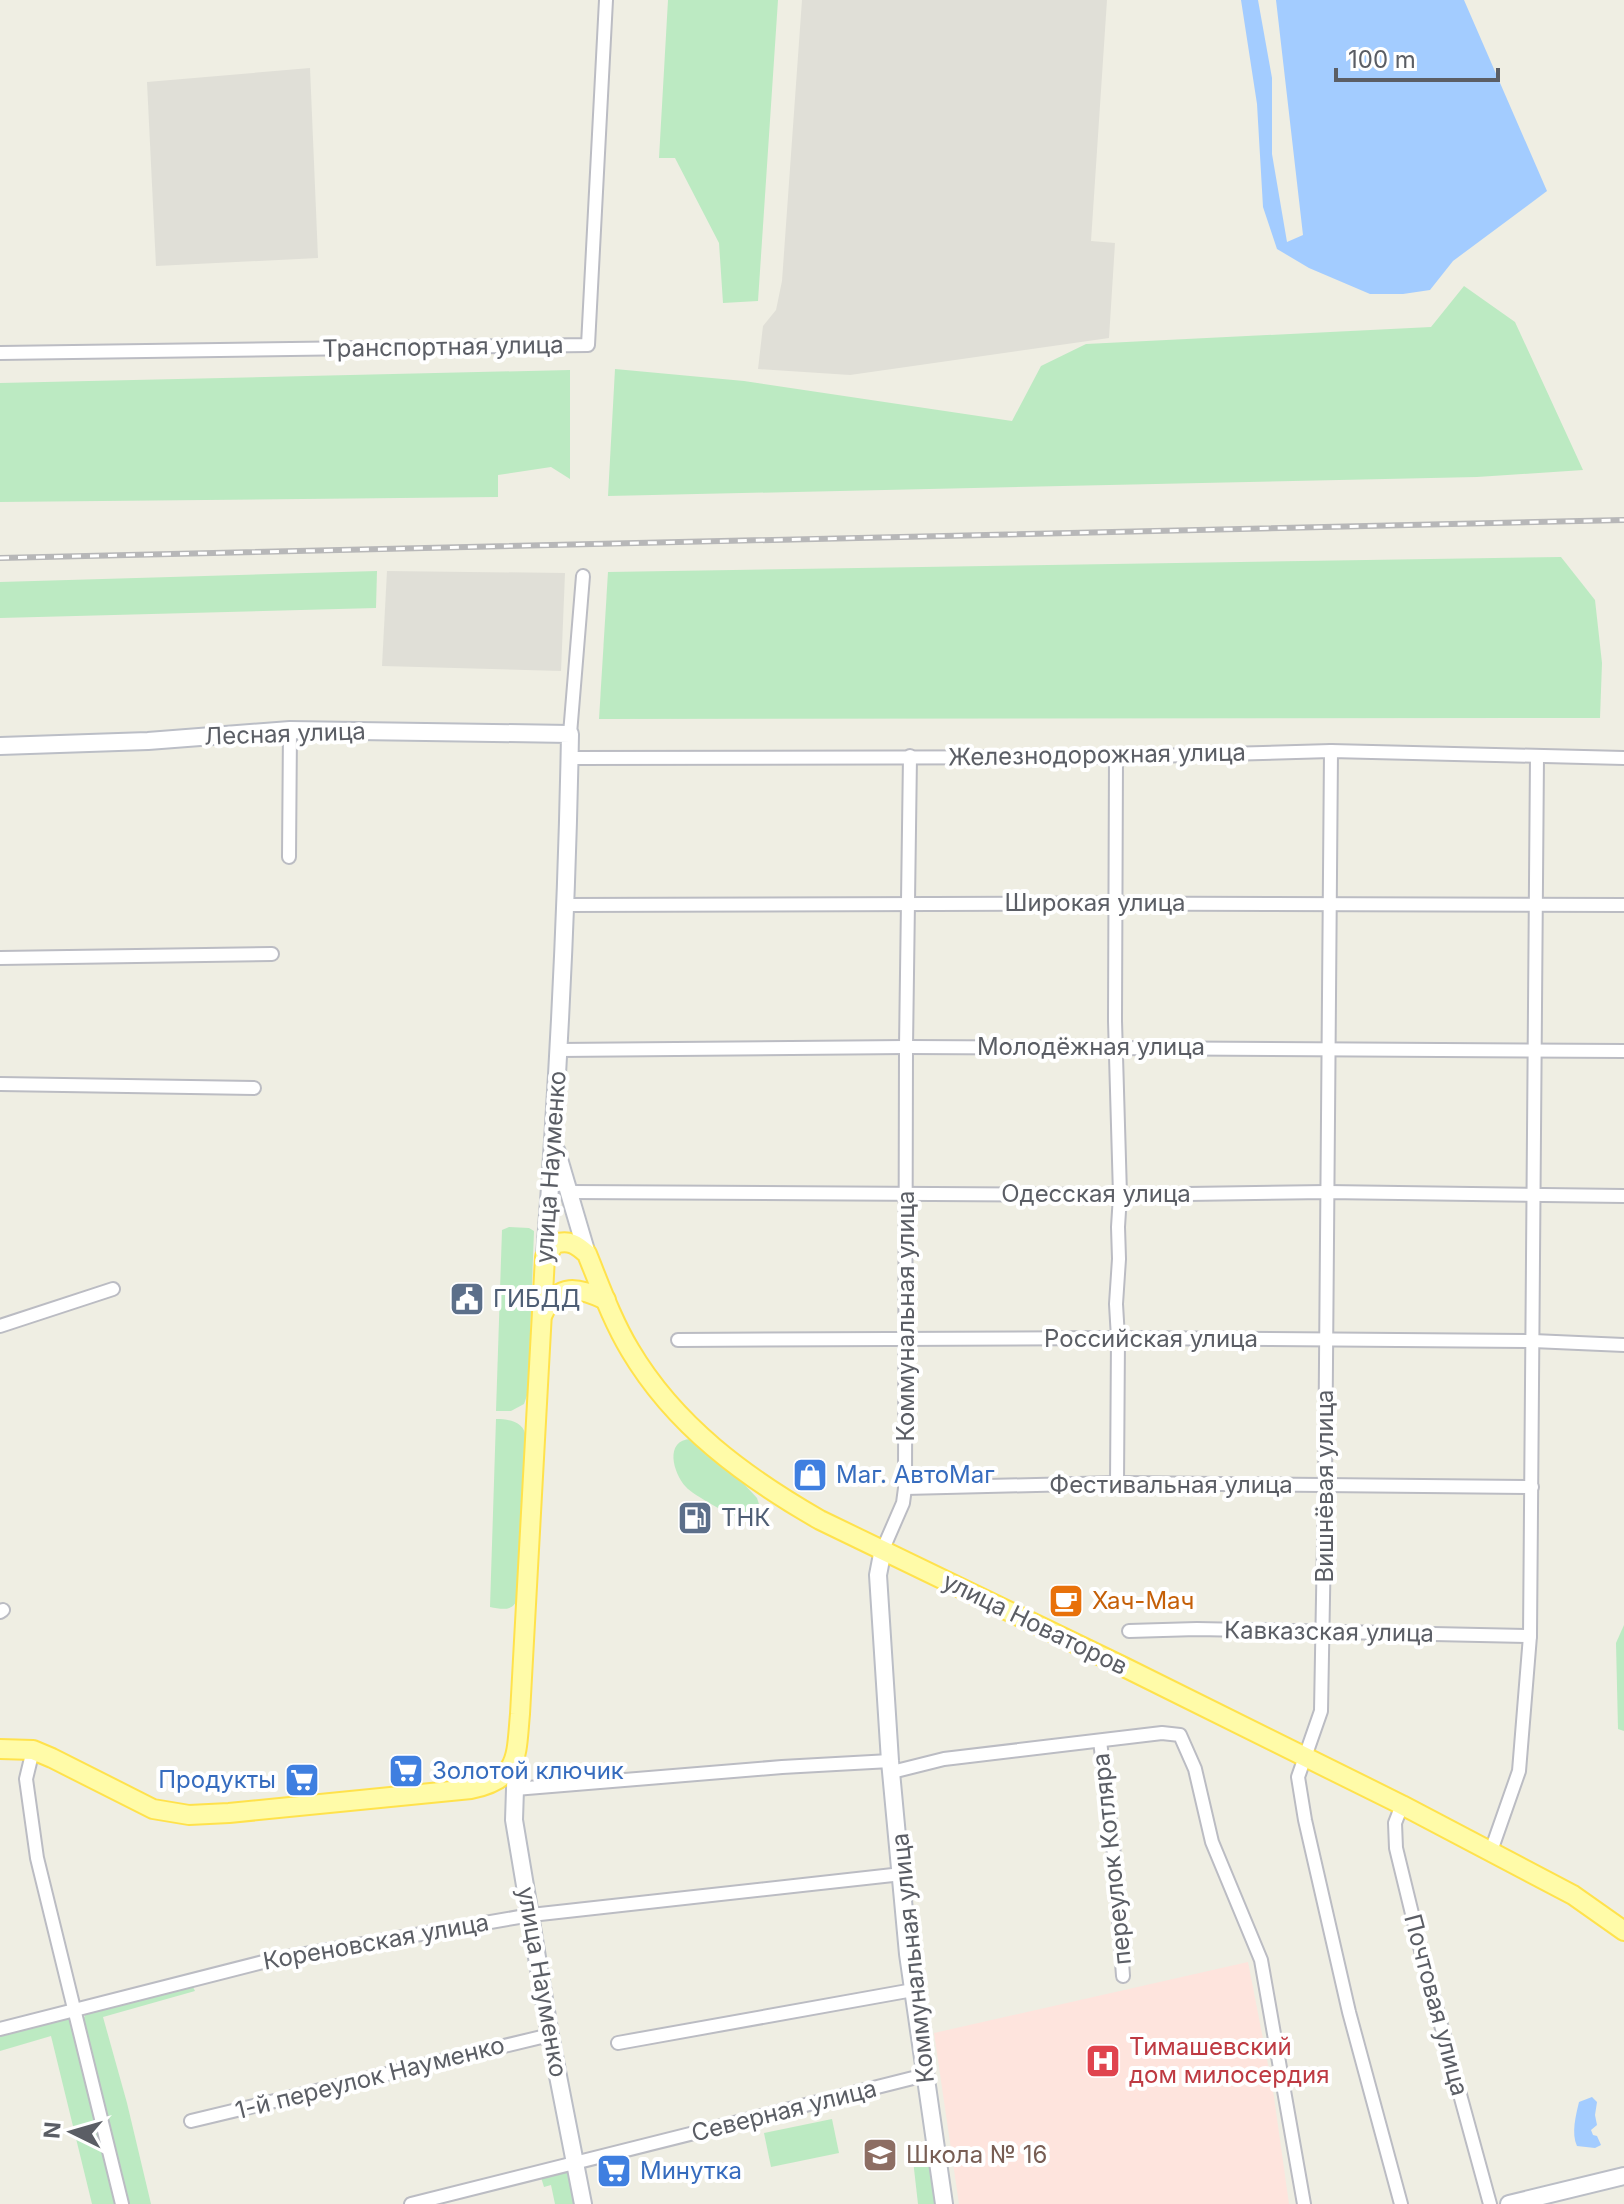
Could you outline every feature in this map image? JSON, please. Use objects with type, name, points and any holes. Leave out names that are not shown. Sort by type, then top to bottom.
[{"type":"main road","name":"Лесная улица","points":[[0,746],[148,741],[290,730],[570,734]]},
{"type":"main road","name":"улица Науменко","points":[[570,734],[566,905],[545,1257],[555,1290],[541,1316],[514,1820],[550,2035],[583,2204]]},
{"type":"main road","name":"улица Новаторов","points":[[554,1139],[587,1254],[628,1347],[651,1384],[699,1436],[746,1474],[820,1520],[1402,1805],[1592,1908]]},
{"type":"main road","points":[[545,1257],[555,1244],[562,1242],[578,1246],[587,1254],[582,1273],[555,1290]]},
{"type":"main road","points":[[555,1290],[586,1291],[606,1300]]},
{"type":"main road","name":"Коммунальная улица","points":[[883,1549],[878,1575],[891,1766],[913,1990],[944,2204]]},
{"type":"main road","points":[[0,1749],[33,1750],[153,1809],[189,1815],[471,1789],[494,1783],[506,1774],[516,1758]]},
{"type":"main road","points":[[1592,1908],[1624,1917]]},
{"type":"main road","points":[[1592,1908],[1624,1931]]},
{"type":"main road","points":[[1509,2204],[1624,2176]]},
{"type":"street","name":"Транспортная улица","points":[[0,353],[588,345],[606,0]]},
{"type":"street","name":"улица Науменко","points":[[570,734],[583,576]]},
{"type":"street","points":[[289,857],[290,730]]},
{"type":"street","name":"Железнодорожная улица","points":[[569,758],[1116,757],[1331,751],[1624,758]]},
{"type":"street","name":"Вишнёвая улица","points":[[1331,751],[1321,1711],[1298,1777],[1349,2012],[1401,2204]]},
{"type":"street","name":"Коммунальная улица","points":[[883,1549],[903,1503],[905,1488],[910,756]]},
{"type":"street","points":[[1491,1851],[1519,1771],[1530,1636],[1537,756]]},
{"type":"street","points":[[1116,757],[1115,1048],[1120,1195],[1116,1304],[1117,1483]]},
{"type":"street","name":"Широкая улица","points":[[566,905],[1330,902],[1624,905]]},
{"type":"street","points":[[0,958],[272,954]]},
{"type":"street","name":"Молодёжная улица","points":[[558,1050],[906,1047],[1624,1051]]},
{"type":"street","points":[[0,1084],[254,1088]]},
{"type":"street","name":"Одесская улица","points":[[569,1192],[1120,1195],[1327,1192],[1624,1196]]},
{"type":"street","points":[[0,1326],[113,1289]]},
{"type":"street","name":"Российская улица","points":[[678,1340],[1118,1338],[1533,1341],[1624,1345]]},
{"type":"street","name":"Фестивальная улица","points":[[905,1488],[1117,1483],[1532,1487]]},
{"type":"street","name":"Кавказская улица","points":[[1129,1631],[1197,1629],[1530,1636]]},
{"type":"street","name":"переулок Котляра","points":[[515,1789],[782,1767],[891,1766],[1162,1733],[1180,1735],[1195,1769],[1212,1842],[1261,1960],[1304,2204]]},
{"type":"street","name":"переулок Котляра","points":[[1100,1741],[1115,1863],[1123,1976]]},
{"type":"street","points":[[33,1750],[26,1779],[37,1858],[122,2204]]},
{"type":"street","name":"Почтовая улица","points":[[1402,1805],[1395,1823],[1396,1848],[1490,2204]]},
{"type":"street","name":"Кореновская улица","points":[[0,2029],[271,1960],[531,1915],[902,1874]]},
{"type":"street","points":[[618,2043],[913,1990]]},
{"type":"street","name":"1-й переулок Науменко","points":[[191,2121],[550,2035]]},
{"type":"street","name":"Северная улица","points":[[411,2204],[925,2075]]},
{"type":"shaded area","points":[[802,0],[1107,0],[1091,241],[1115,243],[1109,338],[850,375],[758,369],[763,326],[776,310],[782,281]]},
{"type":"shaded area","points":[[310,68],[318,258],[156,266],[147,82]]},
{"type":"shaded area","points":[[387,571],[565,573],[561,671],[382,666]]},
{"type":"shaded area","name":"Тимашевский дом милосердия","points":[[1248,1962],[1273,2090],[1289,2204],[959,2204],[934,2033]]},
{"type":"green space","points":[[668,0],[778,0],[758,301],[723,303],[719,243],[675,158],[659,158]]},
{"type":"green space","points":[[1464,286],[1515,322],[1583,470],[1477,477],[608,496],[615,369],[744,381],[1012,421],[1041,366],[1086,344],[1431,327]]},
{"type":"green space","points":[[570,370],[570,479],[551,467],[498,475],[498,497],[0,502],[0,383]]},
{"type":"green space","points":[[1561,557],[1595,600],[1602,663],[1600,718],[599,719],[608,572]]},
{"type":"green space","points":[[377,571],[376,608],[0,618],[0,582]]},
{"type":"green space","points":[[509,1227],[534,1231],[528,1393],[524,1404],[511,1411],[496,1411],[502,1230]]},
{"type":"green space","points":[[496,1419],[520,1425],[526,1438],[517,1600],[506,1609],[490,1607]]},
{"type":"green space","points":[[691,1439],[757,1498],[758,1511],[754,1517],[741,1518],[729,1513],[704,1500],[681,1481],[675,1466],[674,1451],[682,1441]]},
{"type":"green space","points":[[1624,1625],[1624,1731],[1618,1729],[1616,1643]]},
{"type":"green space","points":[[192,1985],[195,1991],[103,2017],[151,2204],[127,2204],[83,2020],[86,2013]]},
{"type":"green space","points":[[66,2016],[73,2019],[118,2204],[92,2204],[51,2036],[0,2051],[0,2035]]},
{"type":"green space","points":[[832,2119],[839,2153],[771,2167],[764,2133]]},
{"type":"green space","points":[[929,2158],[938,2204],[918,2204],[913,2160]]},
{"type":"green space","points":[[569,2169],[580,2204],[555,2204],[551,2185],[544,2187],[540,2174]]},
{"type":"water","points":[[1241,0],[1258,0],[1272,78],[1272,154],[1287,242],[1303,235],[1276,0],[1464,0],[1547,191],[1453,261],[1430,290],[1370,294],[1309,268],[1277,249],[1263,207],[1257,104]]},
{"type":"water","points":[[1592,2097],[1597,2102],[1597,2125],[1591,2130],[1601,2145],[1595,2148],[1577,2146],[1574,2130],[1579,2102]]},
{"type":"railway","points":[[0,558],[1624,520]]},
{"type":"place","name":"ГИБДД","points":[[467,1299]]},
{"type":"place","name":"Маг. АвтоМаг","points":[[810,1475]]},
{"type":"place","name":"ТНК","points":[[695,1518]]},
{"type":"place","name":"Хач-Мач","points":[[1066,1601]]},
{"type":"place","name":"Золотой ключик","points":[[406,1771]]},
{"type":"place","name":"Продукты","points":[[302,1780]]},
{"type":"place","name":"Тимашевский дом милосердия","points":[[1103,2061]]},
{"type":"place","name":"Школа № 16","points":[[880,2155]]},
{"type":"place","name":"Минутка","points":[[614,2171]]}]
